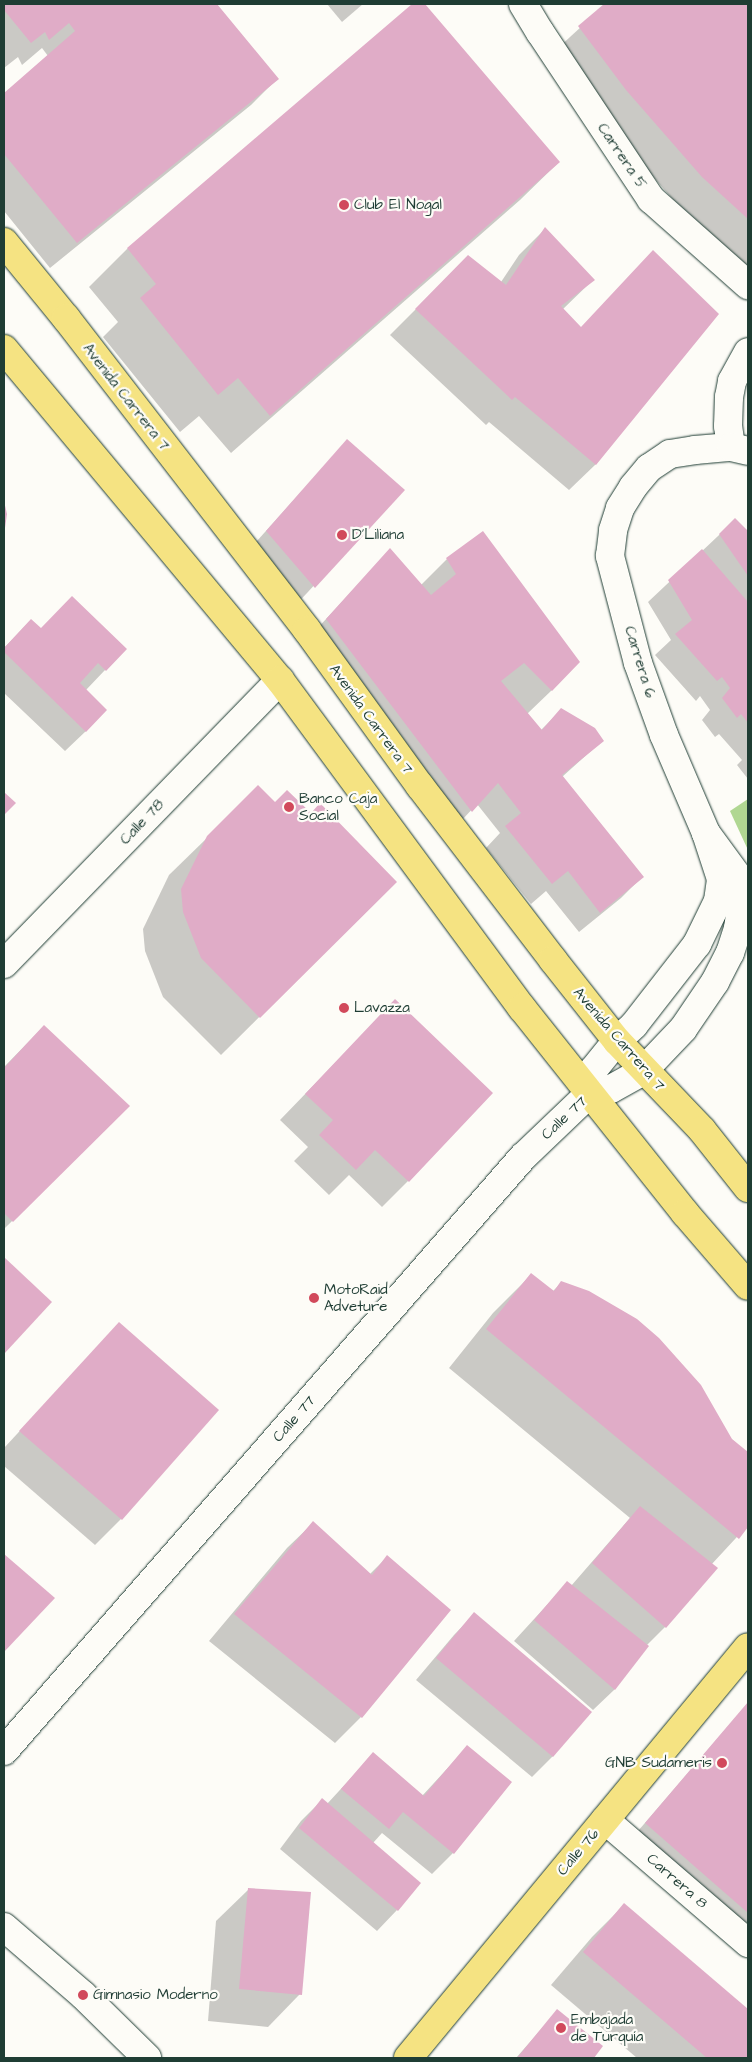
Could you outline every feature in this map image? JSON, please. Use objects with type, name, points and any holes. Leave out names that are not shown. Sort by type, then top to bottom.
[{"type":"main road","name":"Avenida Carrera 7","points":[[4,242],[66,318],[307,630],[426,794],[617,1041],[643,1071],[702,1130],[748,1188]]},
{"type":"main road","points":[[4,349],[280,680],[522,1008],[685,1212],[748,1286]]},
{"type":"main road","name":"Calle 76","points":[[408,2058],[748,1646]]},
{"type":"street","name":"Carrera 5","points":[[523,4],[651,199],[748,285]]},
{"type":"street","points":[[740,449],[728,426],[729,397],[732,381],[748,352]]},
{"type":"street","name":"Carrera 6","points":[[706,833],[664,735],[638,663],[610,556],[613,530],[620,508],[633,487],[649,468],[670,454],[695,450],[740,449]]},
{"type":"street","name":"Calle 78","points":[[4,964],[280,680]]},
{"type":"street","name":"Calle 77","points":[[590,1093],[594,1069],[617,1041],[634,1025],[697,944],[718,901],[721,880],[706,833]]},
{"type":"street","name":"Calle 77","points":[[4,1751],[523,1157],[590,1093],[611,1088],[643,1071],[682,1029],[715,982],[730,952],[738,928],[742,902],[739,878],[706,833]]},
{"type":"street","name":"Carrera 8","points":[[605,1820],[748,1943]]},
{"type":"street","points":[[4,1927],[83,1994],[147,2058]]},
{"type":"green space","points":[[748,799],[748,850],[730,811]]},
{"type":"building","points":[[4,4],[217,4],[279,79],[77,243],[4,154],[4,93],[75,31],[69,23],[49,40],[45,32],[31,43],[4,10]]},
{"type":"building","name":"Club El Nogal","points":[[412,4],[425,4],[560,162],[270,416],[238,378],[218,395],[140,298],[156,284],[127,248]]},
{"type":"building","points":[[604,4],[748,4],[748,219],[702,177],[626,90],[578,26]]},
{"type":"building","points":[[545,227],[595,280],[561,306],[581,327],[653,250],[719,314],[596,465],[515,397],[512,400],[415,309],[468,255],[506,285]]},
{"type":"building","points":[[347,439],[405,490],[315,588],[266,531]]},
{"type":"building","points":[[4,501],[7,514],[5,528],[4,528]]},
{"type":"building","points":[[735,518],[748,531],[748,576],[719,534]]},
{"type":"building","points":[[483,531],[580,662],[552,691],[524,663],[501,681],[542,730],[561,708],[595,728],[604,741],[562,775],[644,877],[600,913],[568,871],[552,884],[505,826],[521,813],[498,783],[472,812],[326,619],[390,548],[431,595],[456,574],[446,558]]},
{"type":"building","points":[[702,549],[748,602],[748,723],[741,714],[737,718],[722,698],[730,688],[722,677],[717,681],[675,634],[692,620],[668,580]]},
{"type":"building","points":[[72,596],[127,649],[106,671],[98,663],[80,683],[107,710],[86,732],[4,652],[4,648],[31,619],[41,628]]},
{"type":"building","points":[[258,785],[275,802],[287,790],[311,813],[320,803],[397,882],[260,1018],[201,958],[183,912],[181,889],[207,836]]},
{"type":"building","points":[[4,792],[16,803],[4,815]]},
{"type":"building","points":[[395,999],[493,1093],[409,1182],[375,1150],[356,1170],[319,1135],[333,1120],[305,1094]]},
{"type":"building","points":[[44,1025],[130,1106],[13,1222],[4,1213],[4,1068]]},
{"type":"building","points":[[4,1257],[52,1302],[4,1354]]},
{"type":"building","points":[[531,1273],[554,1291],[561,1281],[589,1291],[637,1319],[659,1338],[701,1385],[732,1439],[748,1452],[748,1527],[739,1539],[486,1329]]},
{"type":"building","points":[[119,1322],[219,1410],[122,1520],[19,1431]]},
{"type":"building","points":[[640,1506],[718,1568],[666,1628],[592,1563]]},
{"type":"building","points":[[313,1521],[372,1575],[387,1555],[451,1610],[362,1718],[234,1614]]},
{"type":"building","points":[[4,1554],[55,1598],[4,1652]]},
{"type":"building","points":[[567,1581],[649,1646],[615,1690],[534,1620]]},
{"type":"building","points":[[474,1612],[592,1712],[553,1757],[436,1658]]},
{"type":"building","name":"GNB Sudameris","points":[[748,1702],[748,1913],[645,1823]]},
{"type":"building","points":[[467,1745],[512,1782],[454,1854],[403,1812],[389,1829],[341,1789],[373,1752],[424,1796]]},
{"type":"building","points":[[322,1798],[421,1883],[398,1911],[299,1828]]},
{"type":"building","points":[[248,1888],[311,1892],[302,1995],[239,1989]]},
{"type":"building","points":[[624,1903],[748,2009],[748,2058],[707,2058],[583,1952]]},
{"type":"building","name":"Embajada de Turquía","points":[[557,2009],[603,2046],[594,2058],[517,2058]]},
{"type":"place","name":"Club El Nogal","points":[[344,205]]},
{"type":"place","name":"D'Liliana","points":[[342,535]]},
{"type":"place","name":"Banco Caja Social","points":[[289,807]]},
{"type":"place","name":"Lavazza","points":[[344,1008]]},
{"type":"place","name":"MotoRaid Adveture","points":[[314,1298]]},
{"type":"place","name":"GNB Sudameris","points":[[722,1763]]},
{"type":"place","name":"Gimnasio Moderno","points":[[83,1995]]},
{"type":"place","name":"Embajada de Turquía","points":[[561,2028]]}]
